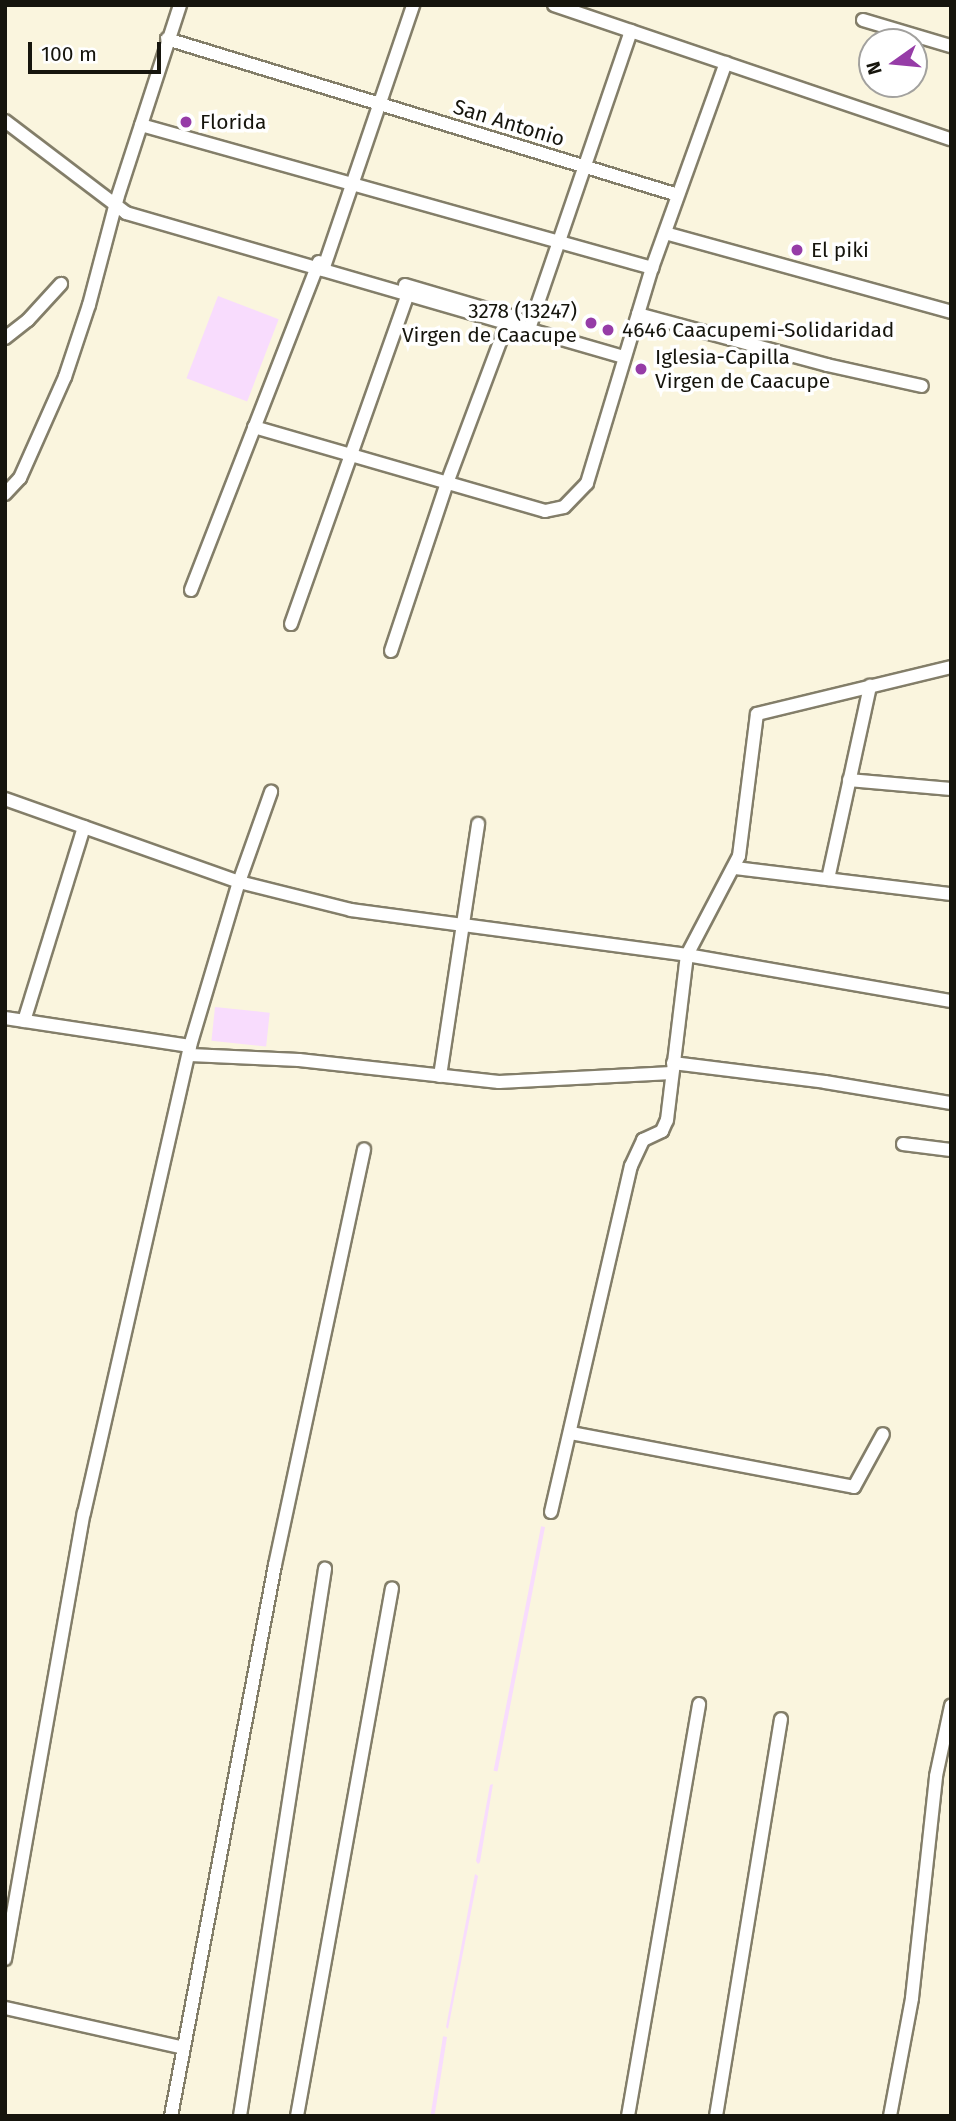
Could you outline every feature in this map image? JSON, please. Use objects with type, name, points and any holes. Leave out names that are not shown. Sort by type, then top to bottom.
[{"type":"street","points":[[5,494],[20,478],[65,377],[89,305],[167,39],[180,5]]},
{"type":"street","points":[[191,590],[254,427],[321,266],[413,5]]},
{"type":"street","points":[[554,5],[951,139]]},
{"type":"street","points":[[863,20],[951,46]]},
{"type":"street","points":[[525,328],[587,166],[631,32]]},
{"type":"street","name":"San Antonio","points":[[167,39],[678,195]]},
{"type":"street","points":[[254,427],[545,511],[564,507],[587,483],[652,268],[726,63]]},
{"type":"street","points":[[5,121],[118,203],[625,357]]},
{"type":"street","points":[[141,125],[652,268]]},
{"type":"street","points":[[665,233],[951,312]]},
{"type":"street","points":[[5,338],[28,320],[61,284]]},
{"type":"street","points":[[291,624],[409,291]]},
{"type":"street","points":[[638,314],[827,365],[922,386]]},
{"type":"street","points":[[390,651],[447,483],[508,320]]},
{"type":"street","points":[[551,1513],[631,1166],[643,1140],[663,1129],[687,955],[735,868],[757,714],[951,667]]},
{"type":"street","points":[[828,879],[870,686]]},
{"type":"street","points":[[849,780],[951,789]]},
{"type":"street","points":[[5,1959],[74,1559],[190,1050],[239,883],[271,792]]},
{"type":"street","points":[[5,799],[239,883],[351,910],[687,955],[951,1001]]},
{"type":"street","points":[[440,1076],[478,824]]},
{"type":"street","points":[[24,1021],[84,827]]},
{"type":"street","points":[[735,868],[951,894]]},
{"type":"street","points":[[5,1018],[190,1050],[499,1082],[673,1068],[825,1082],[951,1103]]},
{"type":"street","points":[[903,1144],[951,1150]]},
{"type":"street","points":[[171,2116],[275,1565],[364,1149]]},
{"type":"street","points":[[571,1433],[854,1487],[883,1434]]},
{"type":"street","points":[[240,2116],[326,1569]]},
{"type":"street","points":[[297,2116],[392,1588]]},
{"type":"street","points":[[628,2116],[699,1704]]},
{"type":"street","points":[[890,2116],[912,1998],[936,1776],[951,1706]]},
{"type":"street","points":[[716,2116],[781,1719]]},
{"type":"street","points":[[5,2008],[184,2048]]},
{"type":"shaded area","points":[[218,296],[279,319],[247,401],[186,378]]},
{"type":"shaded area","points":[[215,1007],[270,1013],[266,1047],[211,1041]]},
{"type":"shaded area","points":[[541,1526],[545,1527],[497,1771],[494,1771]]},
{"type":"shaded area","points":[[493,1784],[478,1864],[476,1861],[490,1785]]},
{"type":"shaded area","points":[[475,1874],[478,1876],[448,2029],[446,2027]]},
{"type":"shaded area","points":[[443,2036],[447,2037],[434,2116],[431,2115]]},
{"type":"place","name":"Florida","points":[[186,122]]},
{"type":"place","name":"El piki","points":[[797,250]]},
{"type":"place","name":"3278 (13247) Virgen de Caacupe","points":[[591,323]]},
{"type":"place","name":"4646 Caacupemi-Solidaridad","points":[[608,330]]},
{"type":"place","name":"Iglesia-Capilla Virgen de Caacupe","points":[[641,369]]}]
